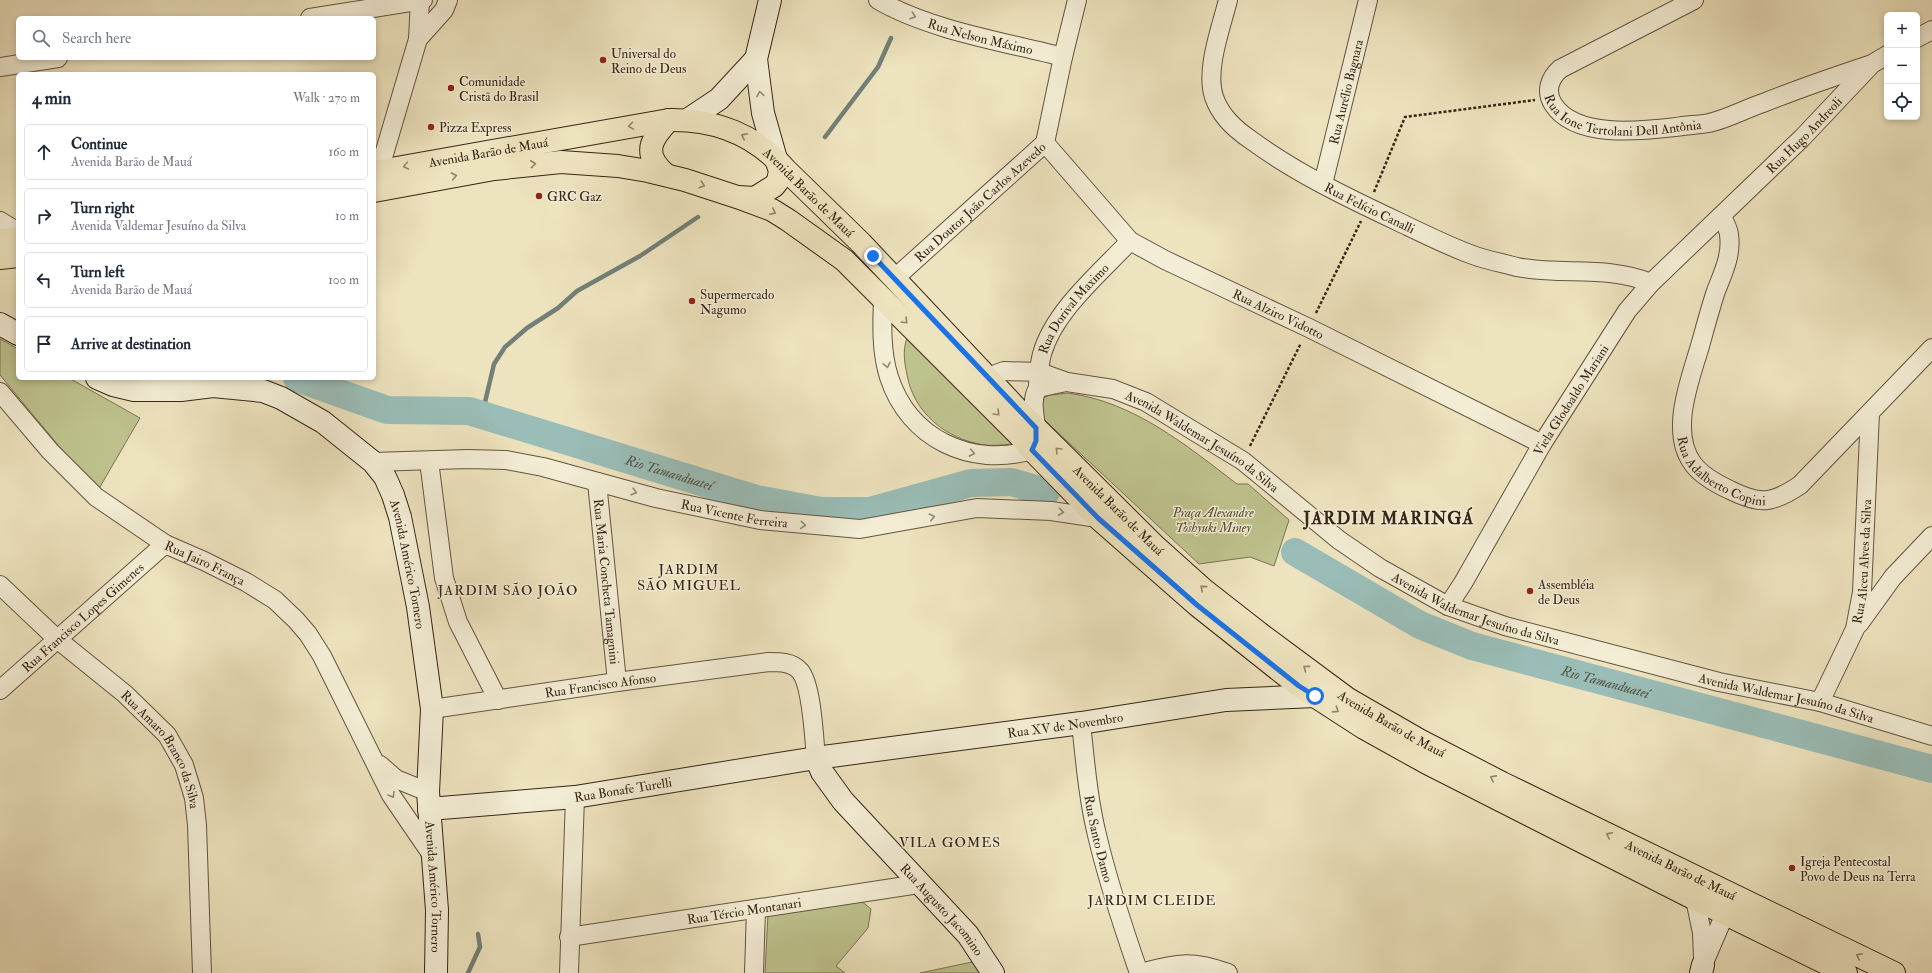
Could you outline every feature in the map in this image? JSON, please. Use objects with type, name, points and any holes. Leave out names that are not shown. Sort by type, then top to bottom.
[{"type":"main road","name":"Avenida Barão de Mauá","points":[[376,178],[679,119],[716,125],[736,132],[756,142],[776,158],[786,170],[862,243],[1036,428],[1156,547],[1204,590],[1260,633],[1348,699],[1419,740],[1729,904],[1846,973]]},
{"type":"main road","points":[[666,175],[658,168],[651,152],[651,146],[654,137],[679,119]]},
{"type":"main road","points":[[737,197],[755,198],[774,186],[778,181],[780,171],[776,158]]},
{"type":"main road","name":"Avenida Barão de Mauá","points":[[376,178],[494,169],[561,162],[618,166],[666,175],[737,197],[772,210],[803,229],[844,260],[1019,435],[1098,518],[1197,605],[1299,686],[1364,728],[1427,763],[1695,899],[1729,904],[1894,973]]},
{"type":"main road","points":[[0,240],[16,238]]},
{"type":"main road","points":[[0,258],[16,256]]},
{"type":"street","points":[[322,16],[421,0],[418,39],[376,178]]},
{"type":"street","points":[[418,39],[444,10],[448,0]]},
{"type":"street","points":[[770,0],[756,59],[763,113],[776,158]]},
{"type":"street","name":"Rua Nelson Máximo","points":[[878,0],[896,11],[947,27],[1063,57]]},
{"type":"street","name":"Rua Doutor João Carlos Azevedo","points":[[895,278],[1045,144],[1063,57],[1077,0]]},
{"type":"street","name":"Rua Felício Canalli","points":[[1228,0],[1216,48],[1210,84],[1220,110],[1234,126],[1250,140],[1282,161],[1323,184],[1368,207],[1471,254],[1495,261],[1542,270],[1625,274],[1651,283]]},
{"type":"street","name":"Rua Aurélio Bagnara","points":[[1323,184],[1368,0]]},
{"type":"street","name":"Rua Ione Tertolani Dell Antônia","points":[[1694,0],[1560,69],[1552,76],[1549,87],[1550,99],[1557,110],[1584,126],[1627,131],[1710,123],[1879,59]]},
{"type":"street","points":[[1920,36],[1932,30]]},
{"type":"street","points":[[679,119],[712,105],[756,59]]},
{"type":"street","name":"Rua Hugo Andreoli","points":[[1722,216],[1802,138],[1879,59]]},
{"type":"street","points":[[0,67],[45,60]]},
{"type":"street","name":"Rua Alziro Vidotto","points":[[1045,144],[1130,241],[1165,260],[1309,328],[1542,444]]},
{"type":"street","name":"Viela Glodoaldo Mariani","points":[[1448,606],[1463,583],[1542,444],[1627,311],[1651,283],[1722,216]]},
{"type":"street","name":"Rua Adalberto Copini","points":[[1722,216],[1730,235],[1728,261],[1716,291],[1686,393],[1682,422],[1684,446],[1693,464],[1711,480],[1731,491],[1752,499],[1770,501],[1783,496],[1800,485],[1932,348]]},
{"type":"street","points":[[0,221],[16,231]]},
{"type":"street","name":"Rua Dorival Maximo","points":[[1032,450],[1036,441],[1034,398],[1039,380],[1042,354],[1053,329],[1076,298],[1130,241]]},
{"type":"street","points":[[883,299],[883,351],[889,378],[904,408],[918,424],[930,435],[950,447],[972,454],[1008,456],[1032,450]]},
{"type":"street","points":[[0,324],[16,333]]},
{"type":"street","points":[[988,377],[1004,371],[1039,380]]},
{"type":"street","name":"Avenida Américo Tornero","points":[[102,380],[113,385],[134,390],[181,390],[213,386],[263,391],[281,398],[323,422],[373,462],[385,477],[400,517],[418,607],[432,709],[428,801],[437,910],[436,973]]},
{"type":"street","name":"Avenida Waldemar Jesuíno da Silva","points":[[1039,380],[1067,382],[1113,389],[1146,402],[1243,461],[1339,540],[1380,568],[1448,606],[1504,626],[1719,682],[1820,702],[1932,736]]},
{"type":"street","name":"Rua Jairo França","points":[[0,392],[50,451],[96,497],[165,544],[246,582],[275,600],[296,620],[308,634],[322,656],[375,760],[391,795],[432,855]]},
{"type":"street","name":"Rua Alceu Alves da Silva","points":[[1820,702],[1855,629],[1862,592],[1870,413]]},
{"type":"street","name":"Rua Vicente Ferreira","points":[[373,462],[468,459],[506,460],[543,466],[656,498],[760,520],[845,529],[866,528],[977,508],[1051,511],[1098,518]]},
{"type":"street","points":[[429,461],[444,578],[458,622],[498,700]]},
{"type":"street","name":"Rua Maria Concheta Tamagnini","points":[[597,482],[617,682]]},
{"type":"street","points":[[1855,629],[1893,577],[1932,536]]},
{"type":"street","name":"Rua Francisco Lopes Gimenes","points":[[0,690],[165,544]]},
{"type":"street","name":"Rua Amaro Branco da Silva","points":[[0,585],[57,639],[125,694],[167,735],[184,765],[194,798],[197,825],[202,973]]},
{"type":"street","name":"Rua Francisco Afonso","points":[[432,709],[769,662]]},
{"type":"street","name":"Rua Augusto Jacomino","points":[[769,662],[784,662],[794,666],[800,670],[805,677],[808,690],[816,758],[822,772],[843,801],[968,935],[993,973]]},
{"type":"street","name":"Rua XV de Novembro","points":[[816,758],[1081,723],[1226,700],[1315,696]]},
{"type":"street","name":"Rua Santo Damo","points":[[1081,723],[1089,795],[1096,834],[1107,874],[1139,973]]},
{"type":"street","name":"Rua Bonafe Turelli","points":[[428,801],[575,797],[816,758]]},
{"type":"street","name":"Rua Jairo França","points":[[375,760],[396,779],[428,801]]},
{"type":"street","points":[[568,973],[575,797]]},
{"type":"street","name":"Rua Tércio Montanari","points":[[569,937],[919,884]]},
{"type":"street","points":[[1695,899],[1702,933],[1702,969]]},
{"type":"street","points":[[1702,969],[1729,904]]},
{"type":"street","points":[[754,973],[756,909]]},
{"type":"street","points":[[1139,973],[1168,965],[1185,963],[1209,966],[1228,973]]},
{"type":"path","points":[[1243,461],[1368,207],[1405,117],[1550,99]]},
{"type":"green space","points":[[909,333],[1012,444],[984,445],[970,442],[945,430],[924,412],[911,389],[907,375],[904,354],[905,344]]},
{"type":"green space","points":[[0,339],[16,348],[16,380],[73,380],[140,418],[97,492],[0,375]]},
{"type":"green space","name":"Praça Alexandre Toshyuki Miney","points":[[1068,393],[1092,398],[1137,415],[1179,440],[1237,484],[1248,484],[1289,520],[1274,566],[1250,557],[1199,564],[1039,415],[1043,398],[1050,395]]},
{"type":"green space","points":[[854,895],[871,909],[868,928],[836,966],[845,973],[765,973],[768,913]]},
{"type":"green space","points":[[977,961],[982,973],[920,973]]},
{"type":"waterway","points":[[825,137],[878,67],[891,38]]},
{"type":"waterway","points":[[482,415],[494,364],[505,347],[527,328],[558,308],[577,291],[640,256],[698,217]]},
{"type":"waterway","name":"Rio Tamanduateí","points":[[303,380],[387,410],[469,411],[756,499],[821,511],[870,511],[971,483],[1011,482],[1046,492]]},
{"type":"waterway","name":"Rio Tamanduateí","points":[[1295,552],[1420,625],[1472,646],[1932,769]]},
{"type":"waterway","points":[[468,973],[480,947],[478,934]]},
{"type":"place","name":"Universal do Reino de Deus","points":[[603,60]]},
{"type":"place","name":"Comunidade Cristã do Brasil","points":[[451,88]]},
{"type":"place","name":"Pizza Express","points":[[431,127]]},
{"type":"place","name":"GRC Gaz","points":[[539,196]]},
{"type":"place","name":"Supermercado Nagumo","points":[[692,301]]},
{"type":"place","name":"Assembléia de Deus","points":[[1530,591]]},
{"type":"place","name":"Igreja Pentecostal Povo de Deus na Terra","points":[[1792,868]]},
{"type":"district","name":"JARDIM MARINGÁ","points":[[1389,518]]},
{"type":"district","name":"JARDIM SÃO MIGUEL","points":[[689,578]]},
{"type":"district","name":"JARDIM SÃO JOÃO","points":[[508,590]]},
{"type":"district","name":"VILA GOMES","points":[[950,842]]},
{"type":"district","name":"JARDIM CLEIDE","points":[[1152,900]]},
{"type":"route","points":[[873,256],[1036,428],[1036,441],[1032,450],[1098,518],[1197,605],[1299,686],[1315,696]]}]
